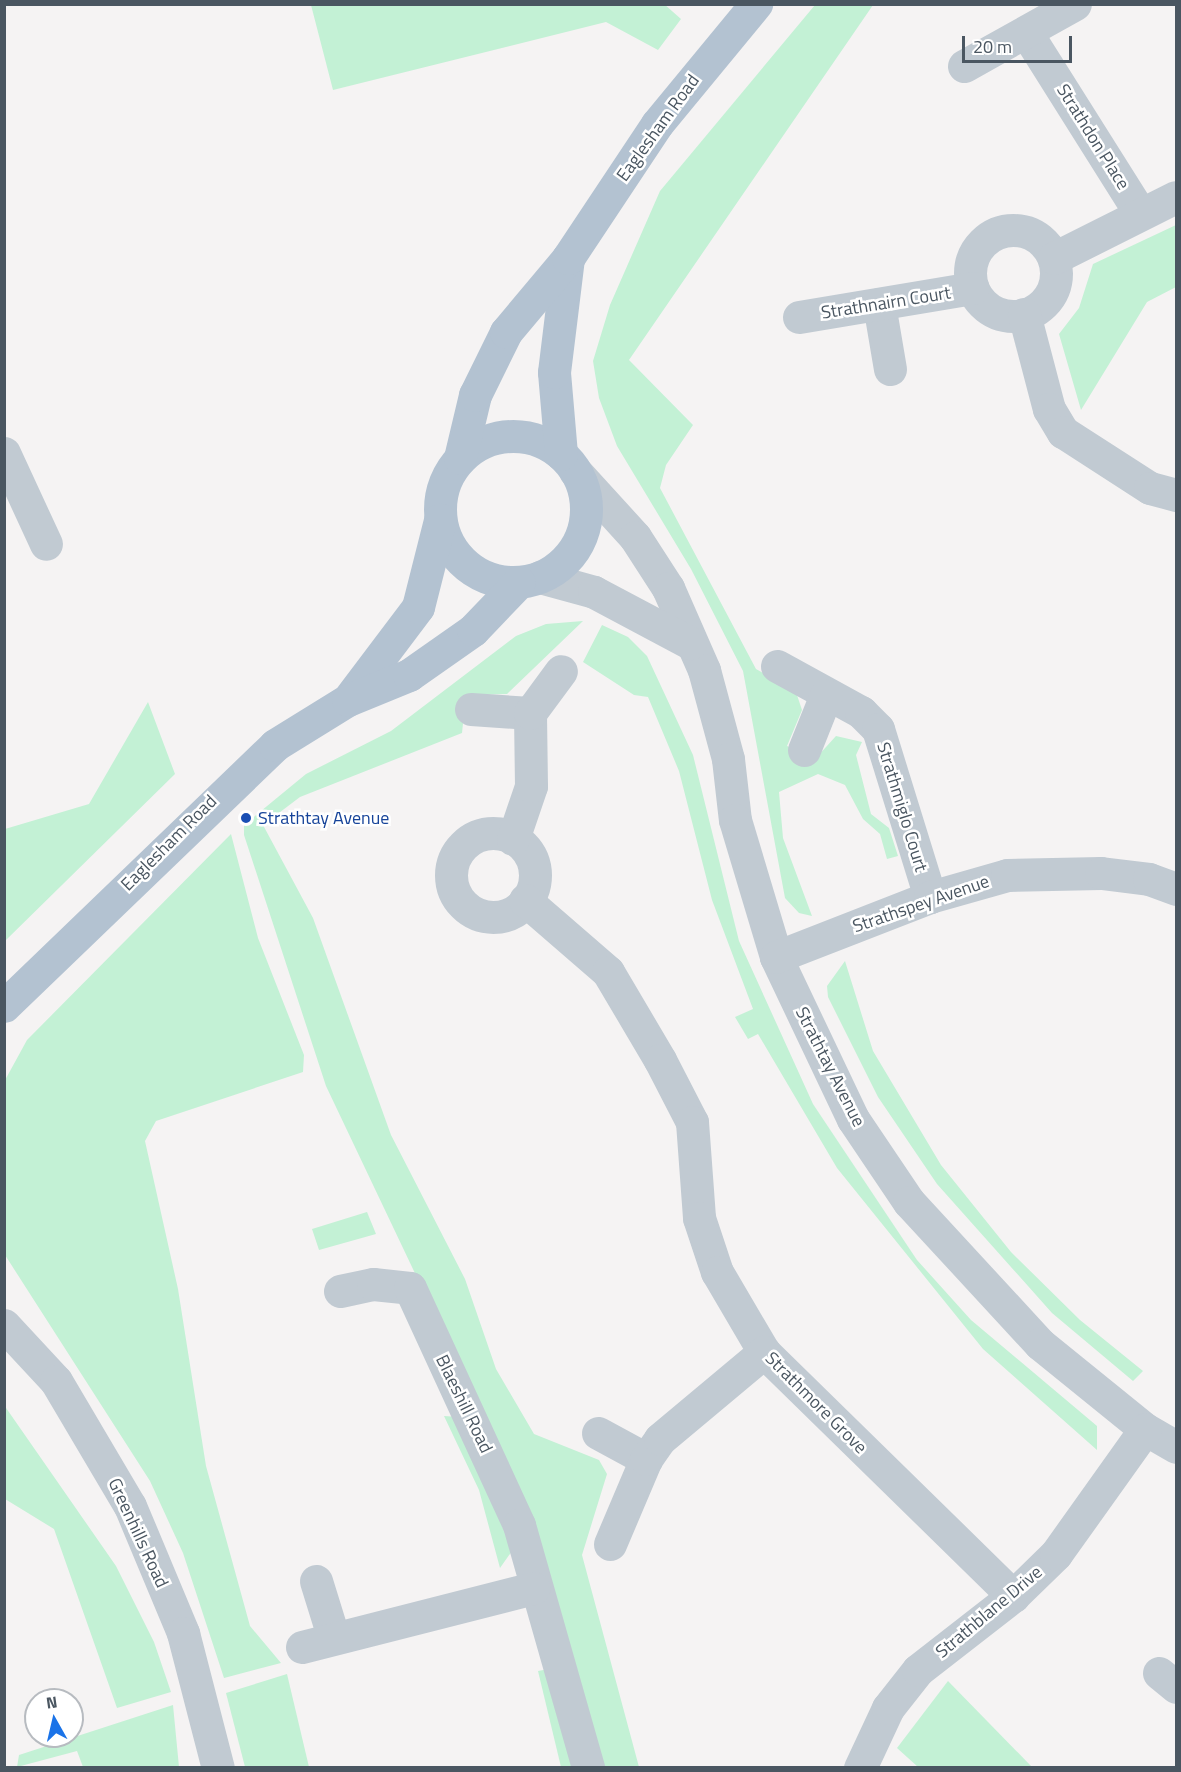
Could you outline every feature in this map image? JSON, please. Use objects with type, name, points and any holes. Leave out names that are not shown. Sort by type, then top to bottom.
[{"type":"main road","name":"Eaglesham Road","points":[[460,458],[475,395],[506,332],[568,258],[657,124],[756,4]]},
{"type":"main road","name":"Eaglesham Road","points":[[568,258],[554,372],[568,462]]},
{"type":"main road","points":[[521,436],[568,462],[586,512],[582,534],[572,552],[530,580],[477,573],[460,560],[440,520],[447,477],[460,458],[478,444],[521,436]]},
{"type":"main road","name":"Eaglesham Road","points":[[348,700],[418,607],[440,520]]},
{"type":"main road","name":"Eaglesham Road","points":[[4,1006],[224,789],[275,745],[348,700],[409,675],[473,630],[530,580]]},
{"type":"street","points":[[964,66],[1076,4]]},
{"type":"street","name":"Strathdon Place","points":[[1026,32],[1140,213]]},
{"type":"street","points":[[1054,258],[1176,197]]},
{"type":"street","points":[[1002,231],[1030,233],[1054,258],[1053,291],[1024,314],[999,314],[973,288],[972,260],[989,237],[1002,231]]},
{"type":"street","name":"Strathnairn Court","points":[[799,317],[973,288]]},
{"type":"street","points":[[879,304],[890,369]]},
{"type":"street","points":[[1024,314],[1049,408],[1063,432],[1150,488],[1176,495]]},
{"type":"street","points":[[4,453],[46,544]]},
{"type":"street","name":"Strathtay Avenue","points":[[568,462],[635,537],[668,588],[715,706],[735,820],[776,957],[853,1119],[909,1202],[1040,1344],[1145,1429],[1176,1447]]},
{"type":"street","points":[[530,580],[594,592],[690,643]]},
{"type":"street","name":"Strathmiglo Court","points":[[777,666],[826,695],[861,712],[878,729],[930,897]]},
{"type":"street","points":[[513,839],[524,819],[531,786],[530,713],[561,671]]},
{"type":"street","points":[[804,750],[826,695]]},
{"type":"street","points":[[471,709],[530,713]]},
{"type":"street","points":[[494,833],[513,839],[532,862],[533,886],[525,900],[509,914],[482,916],[469,910],[453,889],[453,862],[469,841],[494,833]]},
{"type":"street","name":"Strathspey Avenue","points":[[776,957],[930,897],[1007,875],[1052,871],[1149,879],[1176,889]]},
{"type":"street","name":"Strathmore Grove","points":[[525,900],[608,972],[660,1060],[692,1122],[699,1218],[717,1272],[764,1352],[1013,1596]]},
{"type":"street","name":"Blaeshill Road","points":[[340,1291],[373,1284],[410,1288],[519,1525],[534,1588],[588,1767]]},
{"type":"street","name":"Greenhills Road","points":[[4,1325],[56,1381],[130,1506],[183,1633],[218,1767]]},
{"type":"street","points":[[610,1544],[646,1459],[660,1439],[764,1352]]},
{"type":"street","name":"Strathblane Drive","points":[[860,1767],[888,1708],[918,1670],[1013,1596],[1056,1554],[1145,1429]]},
{"type":"street","points":[[598,1433],[646,1459]]},
{"type":"street","points":[[316,1581],[333,1636]]},
{"type":"street","points":[[302,1647],[333,1636],[534,1588]]},
{"type":"green space","points":[[664,4],[681,19],[658,50],[606,22],[333,90],[311,5]]},
{"type":"green space","points":[[815,5],[873,5],[629,360],[693,425],[666,465],[660,488],[756,669],[796,692],[802,710],[787,746],[816,758],[836,736],[862,742],[856,755],[871,814],[889,828],[898,856],[887,859],[880,834],[863,819],[845,785],[818,774],[779,792],[783,838],[812,916],[799,913],[785,898],[743,671],[691,569],[617,446],[599,398],[593,361],[610,305],[660,191]]},
{"type":"green space","points":[[1176,225],[1176,287],[1147,302],[1081,410],[1059,334],[1079,308],[1093,264]]},
{"type":"green space","points":[[583,621],[507,694],[466,695],[462,733],[300,797],[263,825],[313,918],[391,1135],[465,1279],[496,1369],[534,1434],[599,1460],[607,1474],[582,1555],[639,1767],[596,1767],[460,1368],[326,1086],[244,835],[244,825],[306,774],[391,731],[516,636],[546,624]]},
{"type":"green space","points":[[602,625],[628,637],[647,656],[693,755],[739,941],[813,1104],[917,1260],[971,1320],[1097,1426],[1097,1450],[983,1349],[837,1168],[758,1034],[748,1039],[735,1017],[753,1009],[712,900],[679,771],[648,697],[634,695],[583,662]]},
{"type":"green space","points":[[148,702],[175,774],[5,941],[5,829],[89,804]]},
{"type":"green space","points":[[231,834],[258,938],[304,1055],[303,1072],[156,1121],[145,1141],[178,1289],[206,1466],[250,1626],[281,1663],[224,1678],[183,1553],[150,1481],[5,1255],[4,1082],[27,1040]]},
{"type":"green space","points":[[845,961],[873,1051],[941,1165],[1011,1252],[1080,1320],[1143,1371],[1133,1381],[1052,1313],[937,1184],[878,1097],[828,997],[827,986]]},
{"type":"green space","points":[[367,1212],[376,1234],[319,1250],[312,1229]]},
{"type":"green space","points":[[4,1405],[116,1566],[154,1642],[171,1692],[117,1708],[54,1529],[5,1499]]},
{"type":"green space","points":[[444,1416],[459,1417],[512,1551],[500,1568],[479,1490]]},
{"type":"green space","points":[[549,1669],[578,1767],[561,1767],[538,1671]]},
{"type":"green space","points":[[287,1674],[309,1767],[245,1767],[226,1693]]},
{"type":"green space","points":[[948,1681],[1032,1767],[918,1767],[897,1748]]},
{"type":"green space","points":[[173,1705],[179,1767],[83,1767],[77,1751],[17,1767],[19,1755],[41,1748],[84,1748],[84,1734]]},
{"type":"place","name":"Strathtay Avenue","points":[[246,818]]}]
